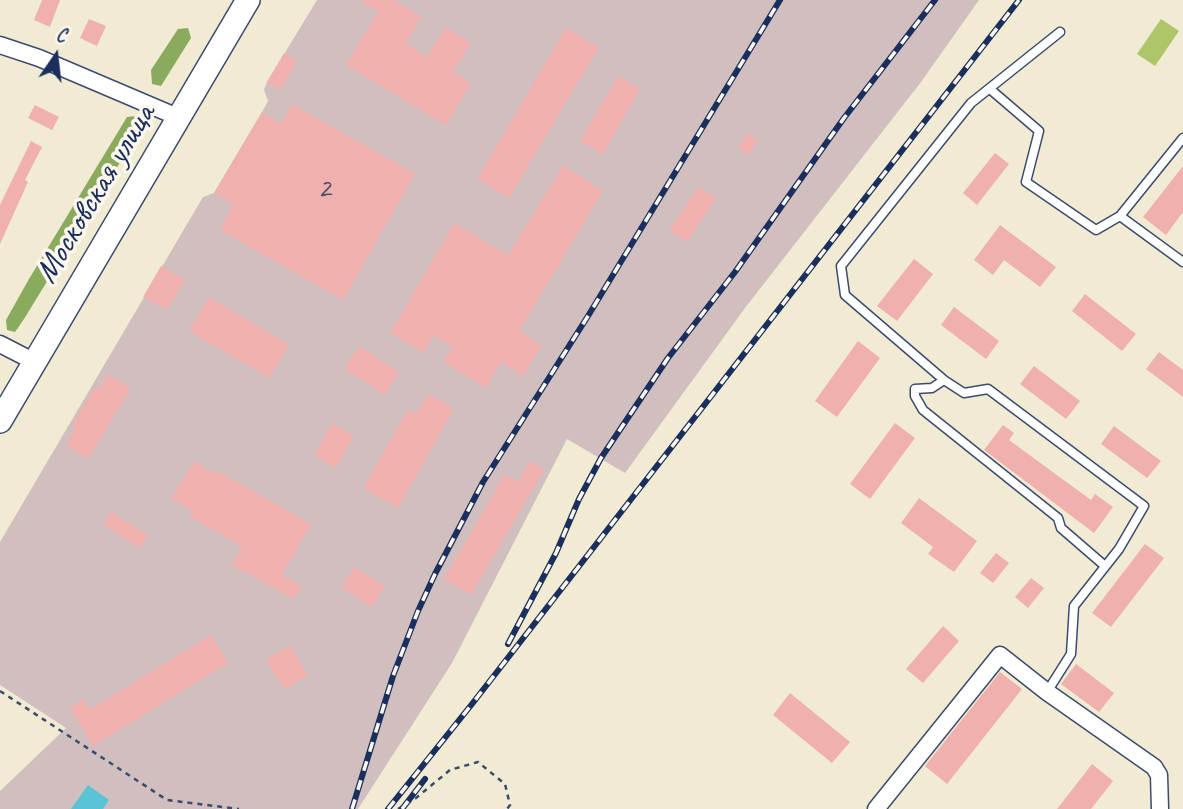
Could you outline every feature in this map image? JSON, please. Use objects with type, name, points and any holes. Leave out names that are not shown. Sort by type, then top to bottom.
[{"type":"main road","name":"Московская улица","points":[[0,421],[248,0]]},
{"type":"street","points":[[0,45],[39,58],[180,118]]},
{"type":"street","points":[[0,344],[35,362]]},
{"type":"street","points":[[876,809],[1000,655],[1047,692],[1154,767],[1159,775],[1160,809]]},
{"type":"lane","points":[[1047,692],[1071,654],[1074,606],[1119,549],[1144,506],[988,389],[964,393],[944,380],[845,295],[841,266],[971,103],[1060,32]]},
{"type":"lane","points":[[989,89],[1039,131],[1026,182],[1096,230],[1121,216],[1183,138]]},
{"type":"lane","points":[[1121,216],[1183,262]]},
{"type":"lane","points":[[944,380],[932,388],[915,388],[915,396],[923,410],[1058,518],[1060,528],[1105,566]]},
{"type":"path","points":[[0,691],[167,800],[239,809]]},
{"type":"path","points":[[398,809],[450,770],[478,762],[505,784],[510,805],[507,809]]},
{"type":"shaded area","points":[[317,0],[979,0],[921,82],[745,308],[625,473],[567,439],[452,663],[358,809],[0,809],[0,791],[66,728],[0,685],[0,542],[203,197],[214,193],[262,112],[268,101],[264,90],[267,82]]},
{"type":"green space","points":[[1161,19],[1179,31],[1155,66],[1137,54]]},
{"type":"green space","points":[[188,28],[191,38],[161,86],[152,84],[151,70],[178,29]]},
{"type":"green space","points":[[127,117],[140,118],[138,133],[24,319],[15,332],[7,330],[6,320],[29,279]]},
{"type":"water","points":[[88,785],[109,800],[103,809],[71,809]]},
{"type":"building","points":[[42,0],[60,0],[50,27],[34,20]]},
{"type":"building","points":[[359,0],[393,0],[421,16],[406,44],[427,56],[445,27],[471,43],[453,72],[471,83],[446,125],[346,65],[378,11]]},
{"type":"building","points":[[89,19],[106,26],[97,46],[80,38]]},
{"type":"building","points":[[566,28],[599,47],[509,198],[477,179]]},
{"type":"building","points":[[284,53],[297,61],[280,90],[267,82]]},
{"type":"building","points":[[618,76],[640,89],[603,154],[580,141]]},
{"type":"building","points":[[292,104],[415,174],[343,300],[220,230],[233,204],[214,193],[262,112],[281,124]]},
{"type":"building","points":[[35,105],[59,117],[52,130],[28,118]]},
{"type":"building","points":[[748,133],[758,141],[748,155],[738,147]]},
{"type":"building","points":[[31,141],[42,147],[25,180],[28,182],[0,244],[0,205]]},
{"type":"building","points":[[995,153],[1009,164],[977,205],[963,193]]},
{"type":"building","points":[[563,165],[603,191],[519,331],[542,345],[523,376],[501,362],[486,388],[443,362],[453,347],[433,336],[424,353],[390,333],[454,223],[508,255]]},
{"type":"building","points":[[1183,166],[1183,212],[1166,235],[1143,217]]},
{"type":"building","points":[[698,187],[716,198],[687,242],[669,230]]},
{"type":"building","points":[[1000,225],[1056,267],[1040,287],[1004,260],[993,275],[974,260]]},
{"type":"building","points":[[914,259],[933,274],[897,321],[877,306]]},
{"type":"building","points":[[161,266],[185,280],[167,310],[143,297]]},
{"type":"building","points":[[1085,294],[1136,334],[1122,351],[1072,311]]},
{"type":"building","points":[[209,297],[289,345],[269,378],[189,331]]},
{"type":"building","points":[[954,307],[999,341],[986,359],[941,325]]},
{"type":"building","points":[[858,341],[880,358],[837,417],[815,401]]},
{"type":"building","points":[[359,346],[399,372],[385,395],[344,369]]},
{"type":"building","points":[[1159,352],[1183,370],[1183,397],[1146,369]]},
{"type":"building","points":[[1034,366],[1080,401],[1066,419],[1020,384]]},
{"type":"building","points":[[108,374],[131,388],[88,459],[66,445],[76,428],[72,425],[96,386],[100,388]]},
{"type":"building","points":[[428,394],[454,409],[398,508],[363,488],[408,409],[416,414]]},
{"type":"building","points":[[332,423],[354,436],[336,468],[314,455]]},
{"type":"building","points":[[895,423],[915,438],[870,499],[850,484]]},
{"type":"building","points":[[1003,425],[1014,433],[1009,440],[1091,500],[1095,494],[1113,507],[1094,533],[984,450]]},
{"type":"building","points":[[1114,426],[1161,461],[1147,478],[1101,444]]},
{"type":"building","points":[[194,461],[214,474],[216,470],[311,524],[282,575],[302,586],[294,599],[231,565],[242,547],[189,516],[192,511],[171,498]]},
{"type":"building","points":[[530,461],[544,470],[471,595],[444,579],[505,474],[518,482]]},
{"type":"building","points":[[919,498],[977,541],[954,572],[928,554],[933,547],[901,523]]},
{"type":"building","points":[[111,512],[148,535],[140,548],[103,525]]},
{"type":"building","points":[[1145,544],[1164,558],[1111,627],[1092,613]]},
{"type":"building","points":[[996,553],[1009,563],[993,583],[980,573]]},
{"type":"building","points":[[354,567],[385,586],[372,607],[341,588]]},
{"type":"building","points":[[1031,578],[1044,588],[1028,608],[1015,597]]},
{"type":"building","points":[[943,626],[959,641],[923,683],[906,669]]},
{"type":"building","points":[[211,635],[228,663],[93,746],[70,708],[83,699],[90,709]]},
{"type":"building","points":[[290,645],[308,675],[284,690],[266,659]]},
{"type":"building","points":[[1076,664],[1114,693],[1099,712],[1061,684]]},
{"type":"building","points":[[1000,672],[1022,689],[947,784],[925,766]]},
{"type":"building","points":[[790,693],[850,742],[832,763],[773,715]]},
{"type":"building","points":[[1092,764],[1113,781],[1091,809],[1057,809]]},
{"type":"railway","points":[[352,809],[393,676],[418,611],[483,482],[588,316],[780,0]]},
{"type":"railway","points":[[508,644],[556,553],[579,499],[601,458],[668,358],[735,272],[844,118],[935,0]]},
{"type":"railway","points":[[388,809],[1019,0]]},
{"type":"railway","points":[[402,809],[425,779]]}]
